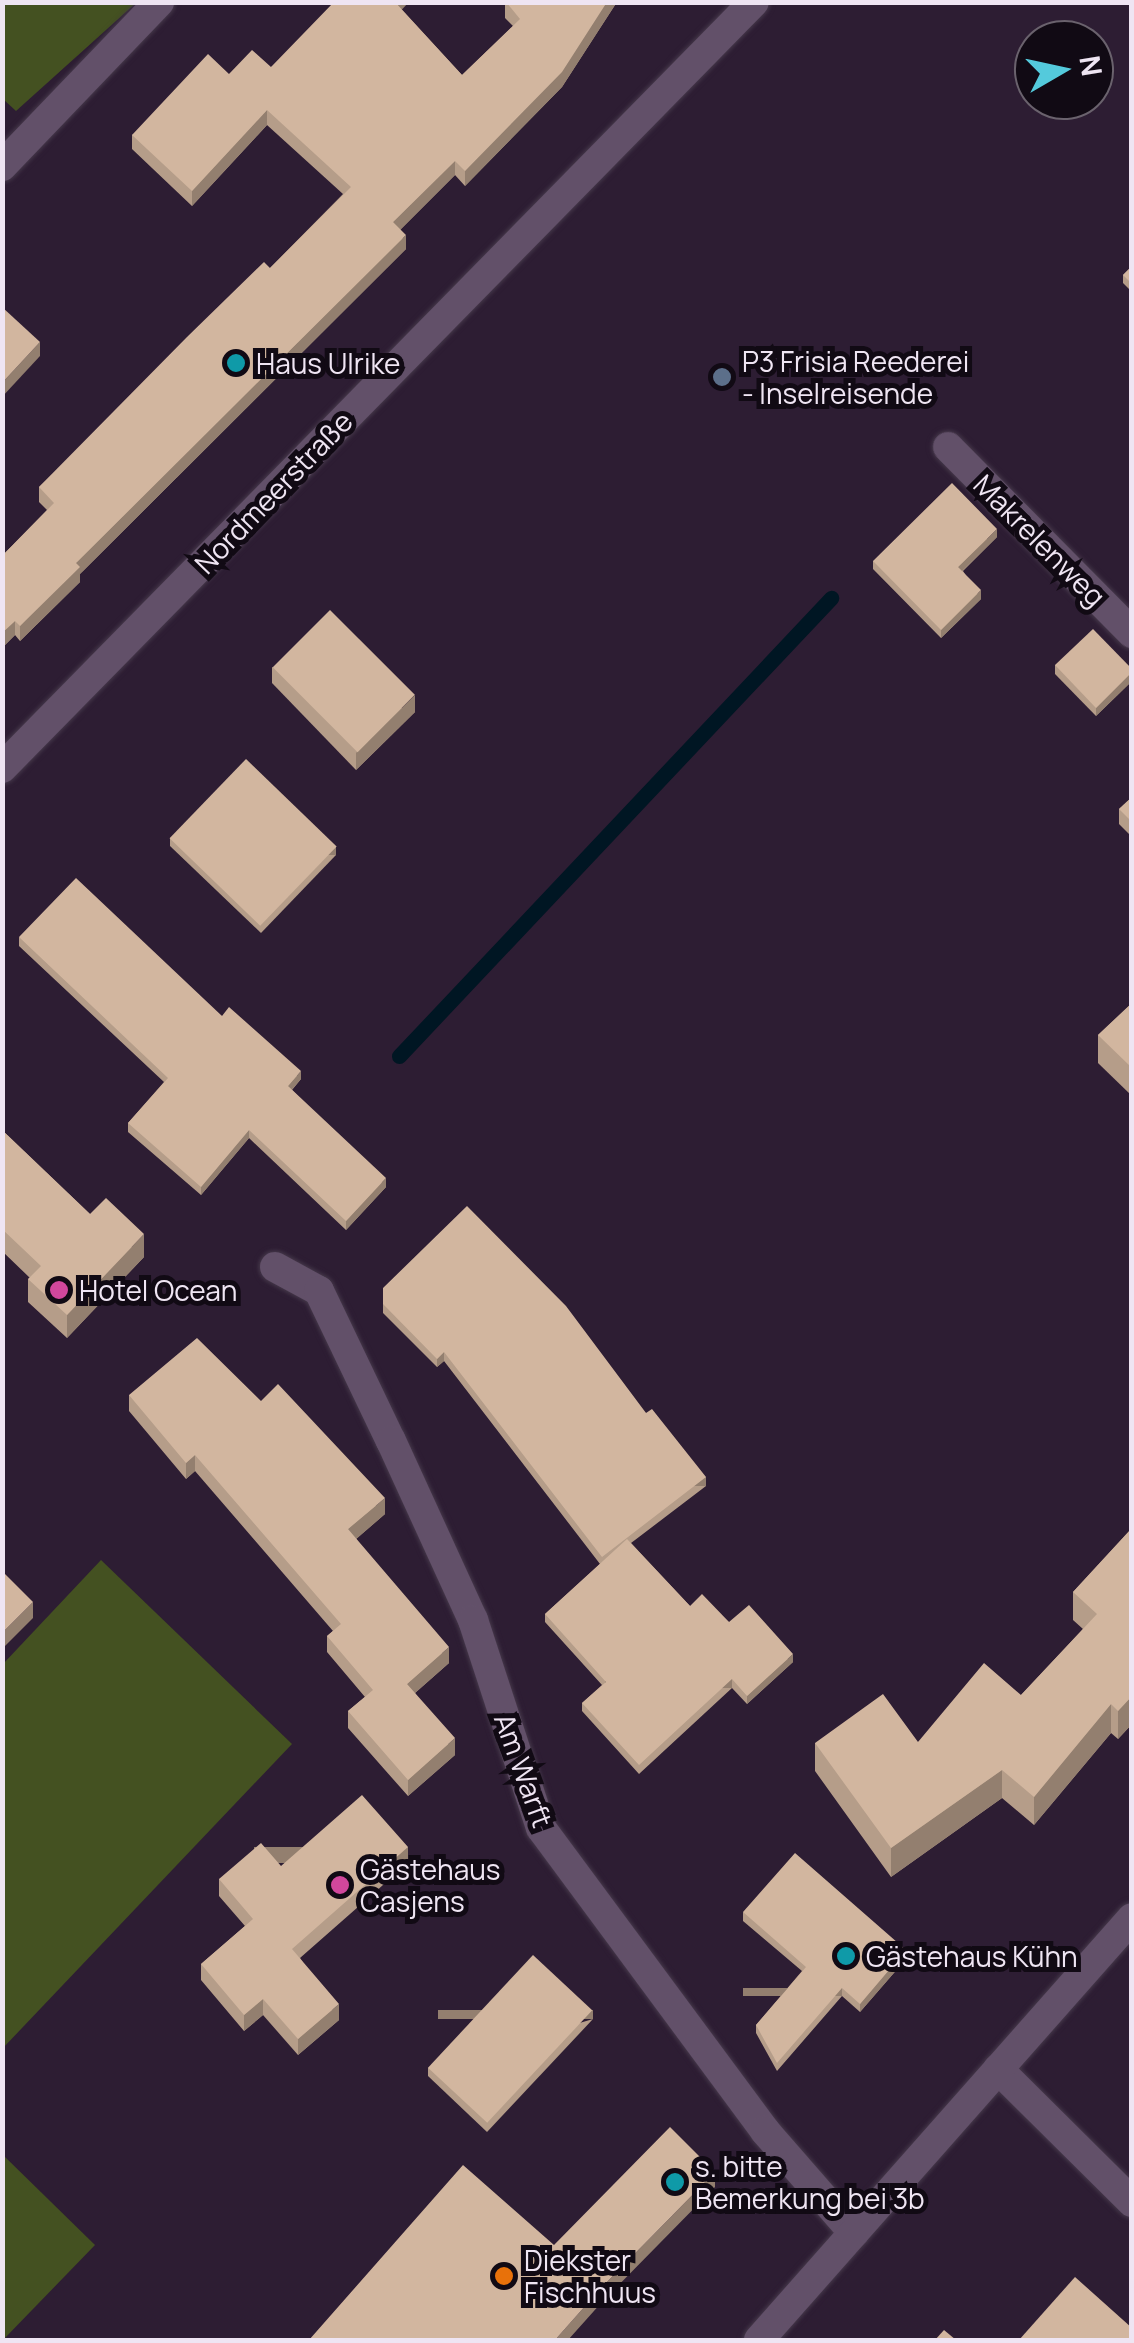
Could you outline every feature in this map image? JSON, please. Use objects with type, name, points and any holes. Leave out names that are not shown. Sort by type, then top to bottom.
[{"type":"street","points":[[2,166],[158,2]]},
{"type":"street","name":"Nordmeerstraße","points":[[2,768],[754,2]]},
{"type":"street","name":"Makrelenweg","points":[[948,446],[1132,633]]},
{"type":"street","name":"Am Warft","points":[[275,1267],[319,1291],[392,1441],[473,1620],[541,1828],[766,2132],[854,2233]]},
{"type":"street","points":[[760,2340],[1132,1918]]},
{"type":"street","points":[[998,2069],[1132,2202]]},
{"type":"green space","points":[[3,2],[136,3],[16,111],[3,99]]},
{"type":"green space","points":[[101,1560],[292,1744],[3,2048],[3,1664]]},
{"type":"green space","points":[[3,2155],[95,2245],[2,2340]]},
{"type":"building","points":[[334,2],[395,2],[462,75],[520,19],[506,2],[607,2],[562,72],[465,171],[455,161],[393,222],[406,235],[76,563],[80,567],[20,626],[15,621],[2,633],[2,556],[54,503],[39,487],[264,262],[270,268],[351,187],[267,110],[192,191],[132,135],[208,54],[229,74],[252,50],[271,67]]},
{"type":"building","points":[[1132,266],[1132,284],[1123,275]]},
{"type":"building","points":[[2,307],[40,342],[2,383]]},
{"type":"building","points":[[952,483],[997,529],[958,567],[981,590],[941,630],[873,561]]},
{"type":"building","points":[[330,610],[415,695],[358,752],[273,667]]},
{"type":"building","points":[[1093,629],[1132,669],[1096,708],[1055,665]]},
{"type":"building","points":[[246,759],[337,847],[260,926],[170,838]]},
{"type":"building","points":[[1132,797],[1132,822],[1119,809]]},
{"type":"building","points":[[76,878],[222,1016],[229,1007],[301,1071],[288,1086],[386,1178],[346,1221],[249,1130],[201,1187],[128,1123],[168,1078],[19,937]]},
{"type":"building","points":[[1132,1003],[1132,1068],[1098,1035]]},
{"type":"building","points":[[2,1130],[90,1214],[106,1198],[144,1234],[67,1315],[28,1279],[41,1266],[2,1229]]},
{"type":"building","points":[[467,1206],[566,1306],[646,1413],[652,1409],[706,1477],[602,1557],[444,1352],[437,1359],[383,1304],[383,1288]]},
{"type":"building","points":[[197,1338],[261,1401],[278,1384],[385,1498],[348,1529],[449,1647],[407,1684],[455,1738],[408,1780],[348,1711],[373,1690],[327,1636],[341,1624],[195,1455],[186,1463],[129,1395]]},
{"type":"building","points":[[1132,1528],[1132,1696],[1118,1711],[1111,1704],[1034,1797],[1002,1770],[891,1848],[815,1743],[883,1694],[918,1742],[984,1663],[1021,1695],[1097,1614],[1073,1592]]},
{"type":"building","points":[[627,1539],[690,1606],[702,1594],[729,1622],[749,1605],[793,1654],[747,1696],[732,1679],[639,1765],[582,1703],[606,1682],[545,1614]]},
{"type":"building","points":[[2,1571],[33,1602],[2,1633]]},
{"type":"building","points":[[362,1795],[408,1847],[292,1949],[339,2004],[298,2039],[263,1999],[244,2015],[201,1964],[253,1919],[219,1879],[261,1843],[281,1866]]},
{"type":"building","name":"Gästehaus Kühn","points":[[795,1853],[906,1950],[860,2004],[842,1988],[777,2063],[756,2025],[806,1967],[743,1912]]},
{"type":"building","points":[[533,1955],[592,2010],[487,2123],[428,2068]]},
{"type":"building","points":[[670,2127],[715,2172],[555,2340],[309,2340],[463,2165],[554,2245]]},
{"type":"building","points":[[1075,2277],[1132,2328],[1132,2340],[1019,2340]]},
{"type":"building","points":[[944,2330],[956,2340],[935,2340]]},
{"type":"waterway","points":[[399,1056],[831,598]]},
{"type":"place","name":"Haus Ulrike","points":[[236,363]]},
{"type":"place","name":"P3 Frisia Reederei - Inselreisende","points":[[722,377]]},
{"type":"place","name":"Hotel Ocean","points":[[59,1290]]},
{"type":"place","name":"Gästehaus Casjens","points":[[340,1885]]},
{"type":"place","name":"Gästehaus Kühn","points":[[846,1956]]},
{"type":"place","name":"s. bitte Bemerkung bei 3b","points":[[675,2182]]},
{"type":"place","name":"Diekster Fischhuus","points":[[504,2276]]}]
